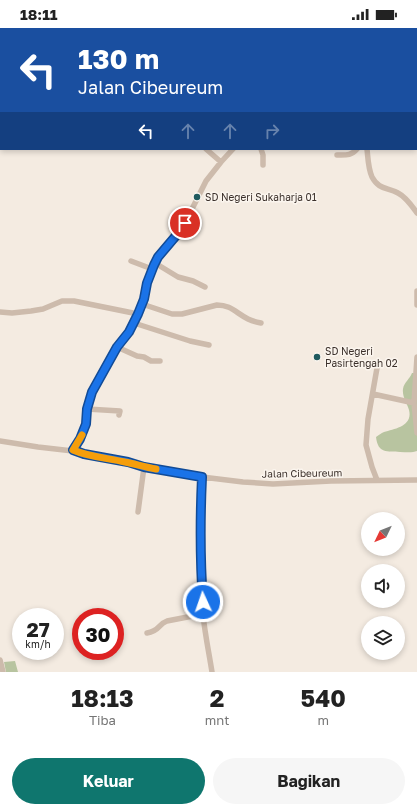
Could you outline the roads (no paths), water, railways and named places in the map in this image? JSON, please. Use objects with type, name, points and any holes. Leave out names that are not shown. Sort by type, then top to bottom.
[{"type":"street","points":[[207,150],[221,162]]},
{"type":"street","points":[[73,450],[83,433],[86,424],[87,409],[92,392],[117,347],[134,323],[142,304],[147,283],[155,263],[185,223],[206,181],[232,150]]},
{"type":"street","points":[[262,150],[263,165]]},
{"type":"street","points":[[337,155],[348,155],[356,150]]},
{"type":"street","points":[[367,150],[371,174],[375,181],[381,187],[398,193],[410,203],[417,214]]},
{"type":"street","points":[[131,261],[152,269]]},
{"type":"street","points":[[155,263],[178,277],[193,281],[205,287]]},
{"type":"street","points":[[417,291],[417,305]]},
{"type":"street","points":[[0,312],[31,312],[62,301],[74,301],[138,314]]},
{"type":"street","points":[[142,304],[172,314],[182,314],[222,305],[232,308],[248,319],[261,323]]},
{"type":"street","points":[[134,323],[209,346]]},
{"type":"street","points":[[117,347],[151,361],[160,361]]},
{"type":"street","points":[[417,357],[414,403],[417,433]]},
{"type":"street","points":[[377,368],[368,419],[366,445],[377,480]]},
{"type":"street","points":[[373,394],[414,403]]},
{"type":"street","points":[[87,409],[120,411],[119,415]]},
{"type":"street","name":"Jalan Cibeureum","points":[[0,441],[38,447],[73,450],[84,454],[128,462],[144,467],[243,482],[273,484],[417,480]]},
{"type":"street","points":[[138,512],[144,467]]},
{"type":"street","points":[[202,477],[200,527],[201,565],[204,614],[212,672]]},
{"type":"street","points":[[147,633],[153,632],[167,621],[204,614]]},
{"type":"street","points":[[0,660],[3,672]]},
{"type":"place","name":"SD Negeri Sukaharja 01","points":[[197,197]]},
{"type":"place","name":"SD Negeri Pasirtengah 02","points":[[317,357]]}]
